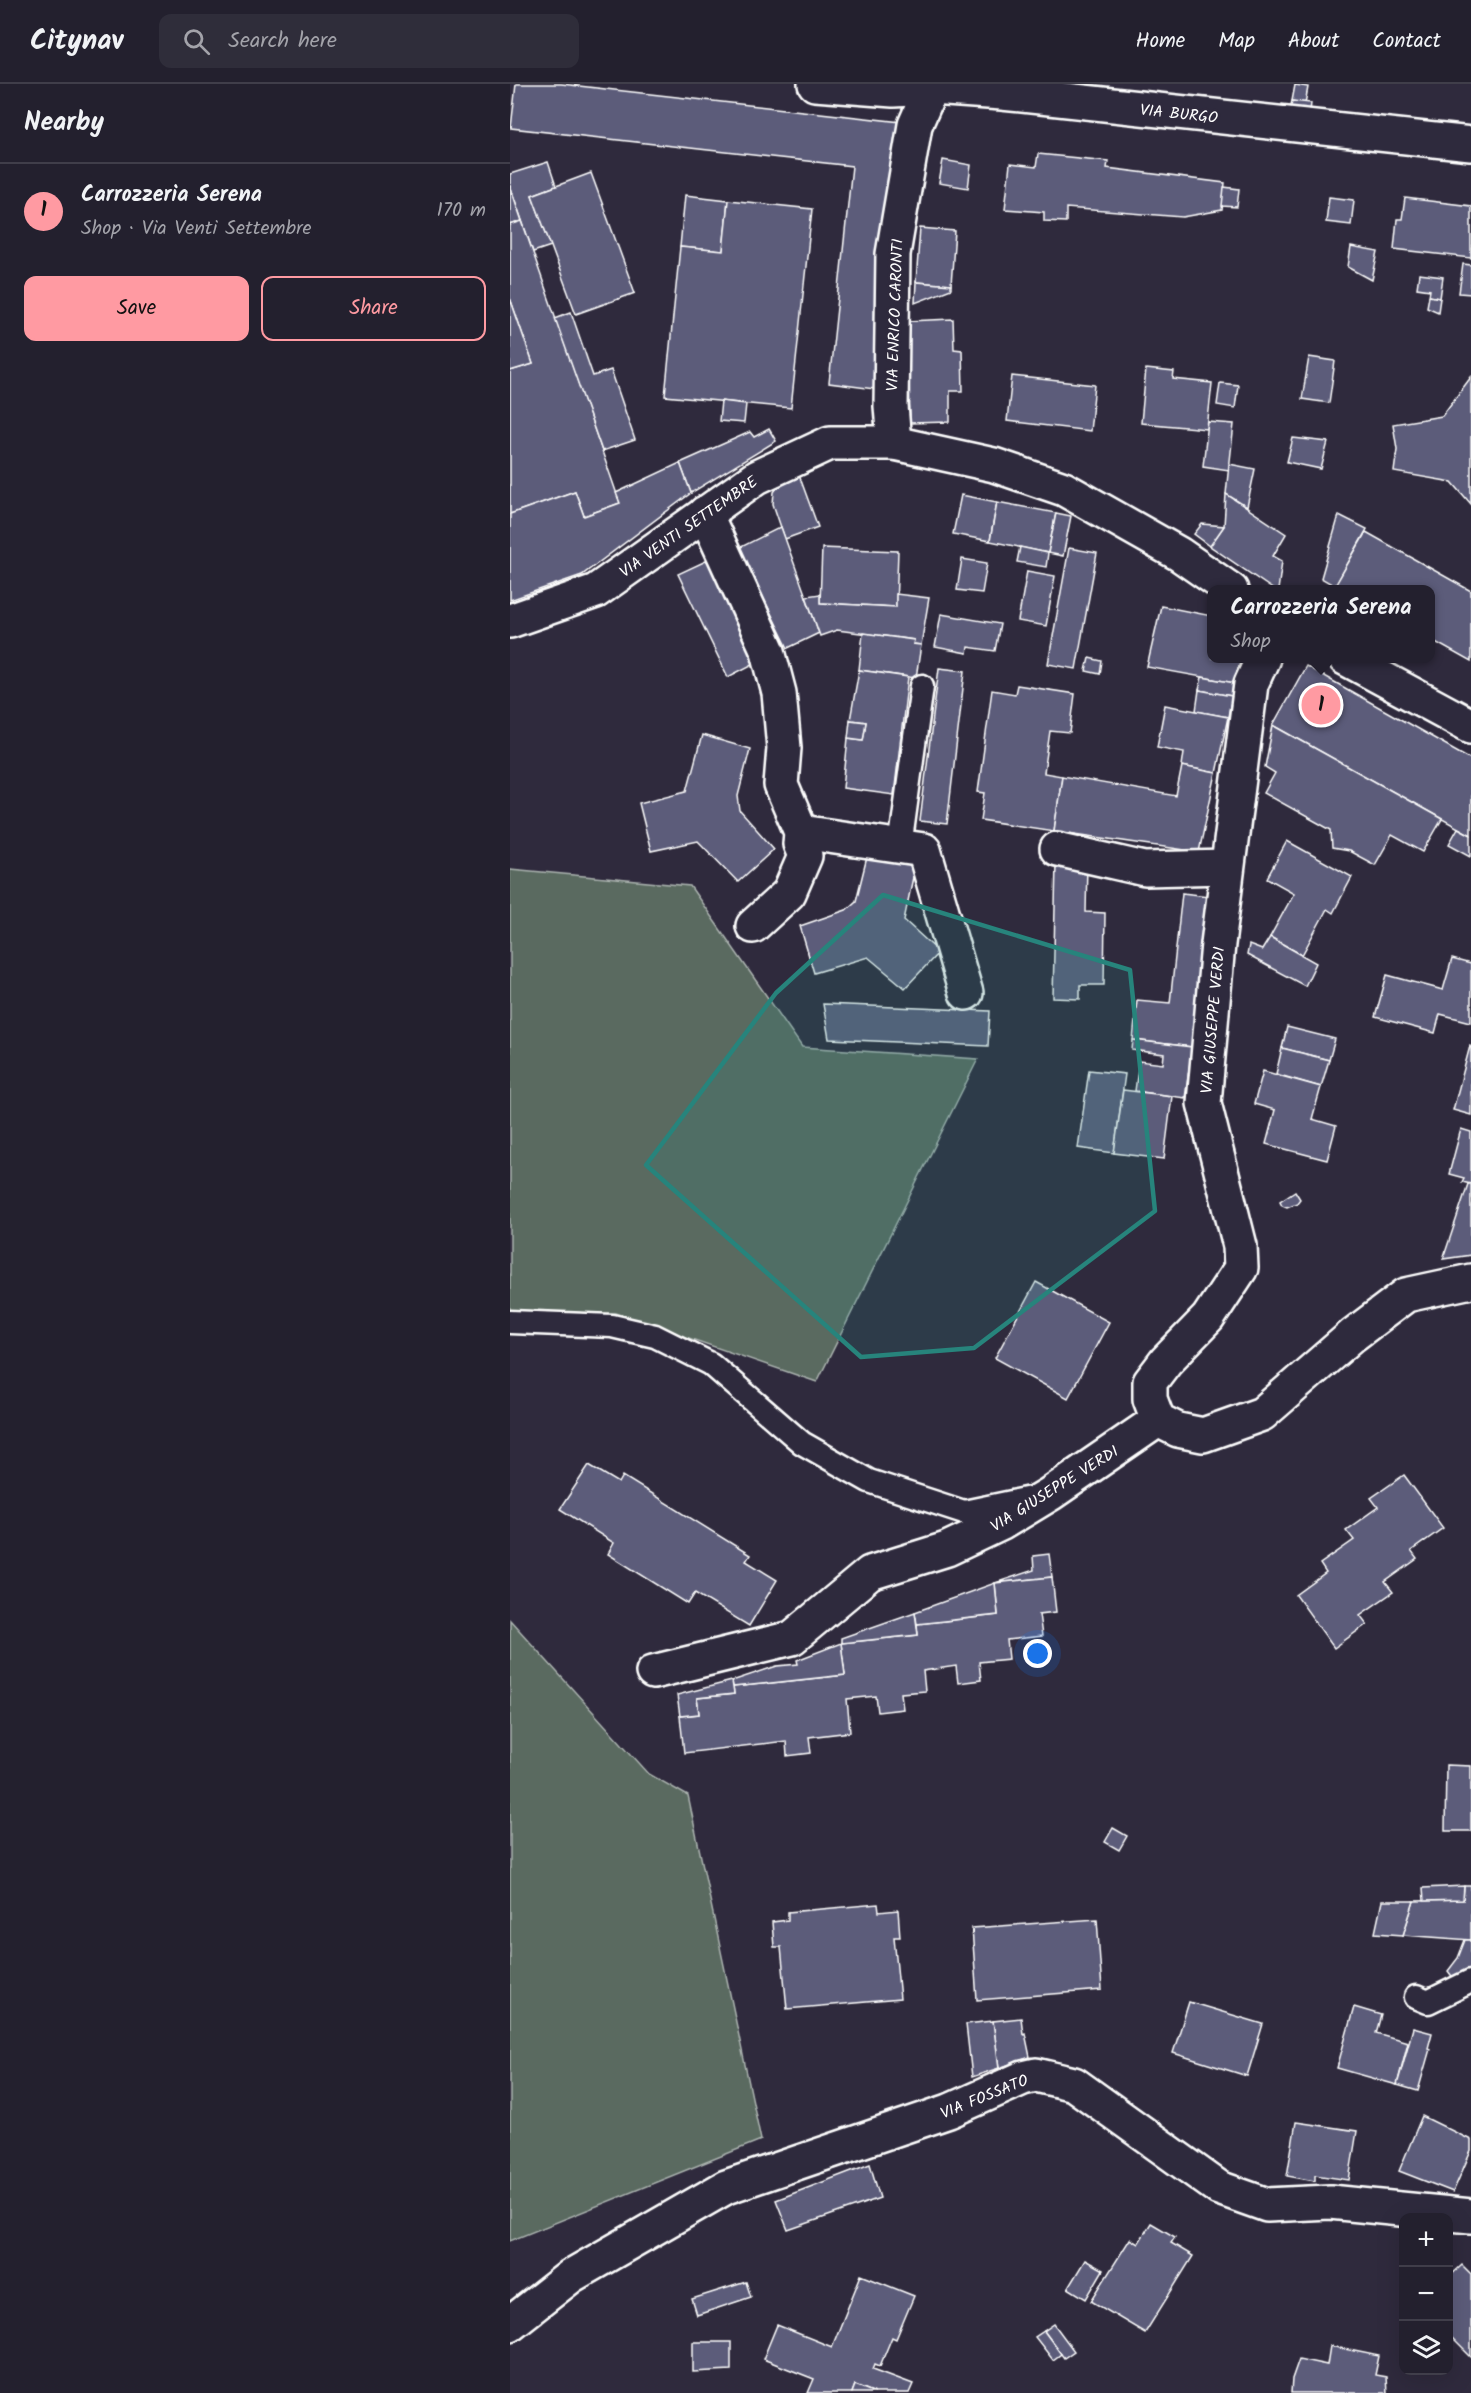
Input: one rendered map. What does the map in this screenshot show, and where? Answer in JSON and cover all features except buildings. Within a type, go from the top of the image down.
[{"type":"street","name":"VIA BURGO","points":[[815,84],[893,90],[933,86],[1471,144]]},
{"type":"street","name":"VIA ENRICO CARONTI","points":[[894,443],[891,406],[893,254],[915,125],[933,86]]},
{"type":"street","name":"VIA VENTI SETTEMBRE","points":[[510,621],[596,591],[756,477],[830,443],[894,443],[994,465],[1064,489],[1179,554],[1224,585]]},
{"type":"street","points":[[705,513],[768,651],[779,693],[784,748],[782,785],[801,832],[800,844],[805,856],[789,893],[753,926]]},
{"type":"street","name":"VIA GIUSEPPE VERDI","points":[[653,1672],[792,1638],[870,1574],[947,1550],[1002,1523],[1050,1494],[1158,1420],[1150,1399],[1150,1382],[1166,1361],[1208,1318],[1241,1268],[1240,1246],[1204,1103],[1227,867],[1251,684],[1261,663]]},
{"type":"street","points":[[1354,663],[1471,726]]},
{"type":"street","points":[[801,832],[924,850],[966,993]]},
{"type":"street","points":[[1057,849],[1145,868],[1227,867]]},
{"type":"street","points":[[1158,1420],[1178,1430],[1203,1435],[1263,1414],[1353,1335],[1406,1295],[1471,1281]]},
{"type":"street","name":"VIA FOSSATO","points":[[510,2324],[571,2276],[726,2187],[949,2111],[1023,2078],[1036,2075],[1074,2084],[1219,2188],[1245,2199],[1267,2205],[1330,2202],[1471,2216]]},
{"type":"lane","points":[[900,847],[922,686]]},
{"type":"lane","points":[[510,1322],[612,1326],[655,1336],[711,1364],[802,1443],[869,1481],[964,1512],[1050,1494]]},
{"type":"lane","points":[[1416,1997],[1428,2002],[1471,1982]]},
{"type":"highlighted area","points":[[883,895],[1130,970],[1155,1211],[974,1348],[861,1357],[646,1165],[776,993]]},
{"type":"green space","points":[[510,869],[690,886],[802,1047],[978,1059],[817,1382],[616,1313],[510,1320]]},
{"type":"green space","points":[[510,1620],[649,1774],[688,1796],[761,2140],[510,2241]]},
{"type":"place","name":"Carrozzeria Serena","points":[[1321,705]]}]
